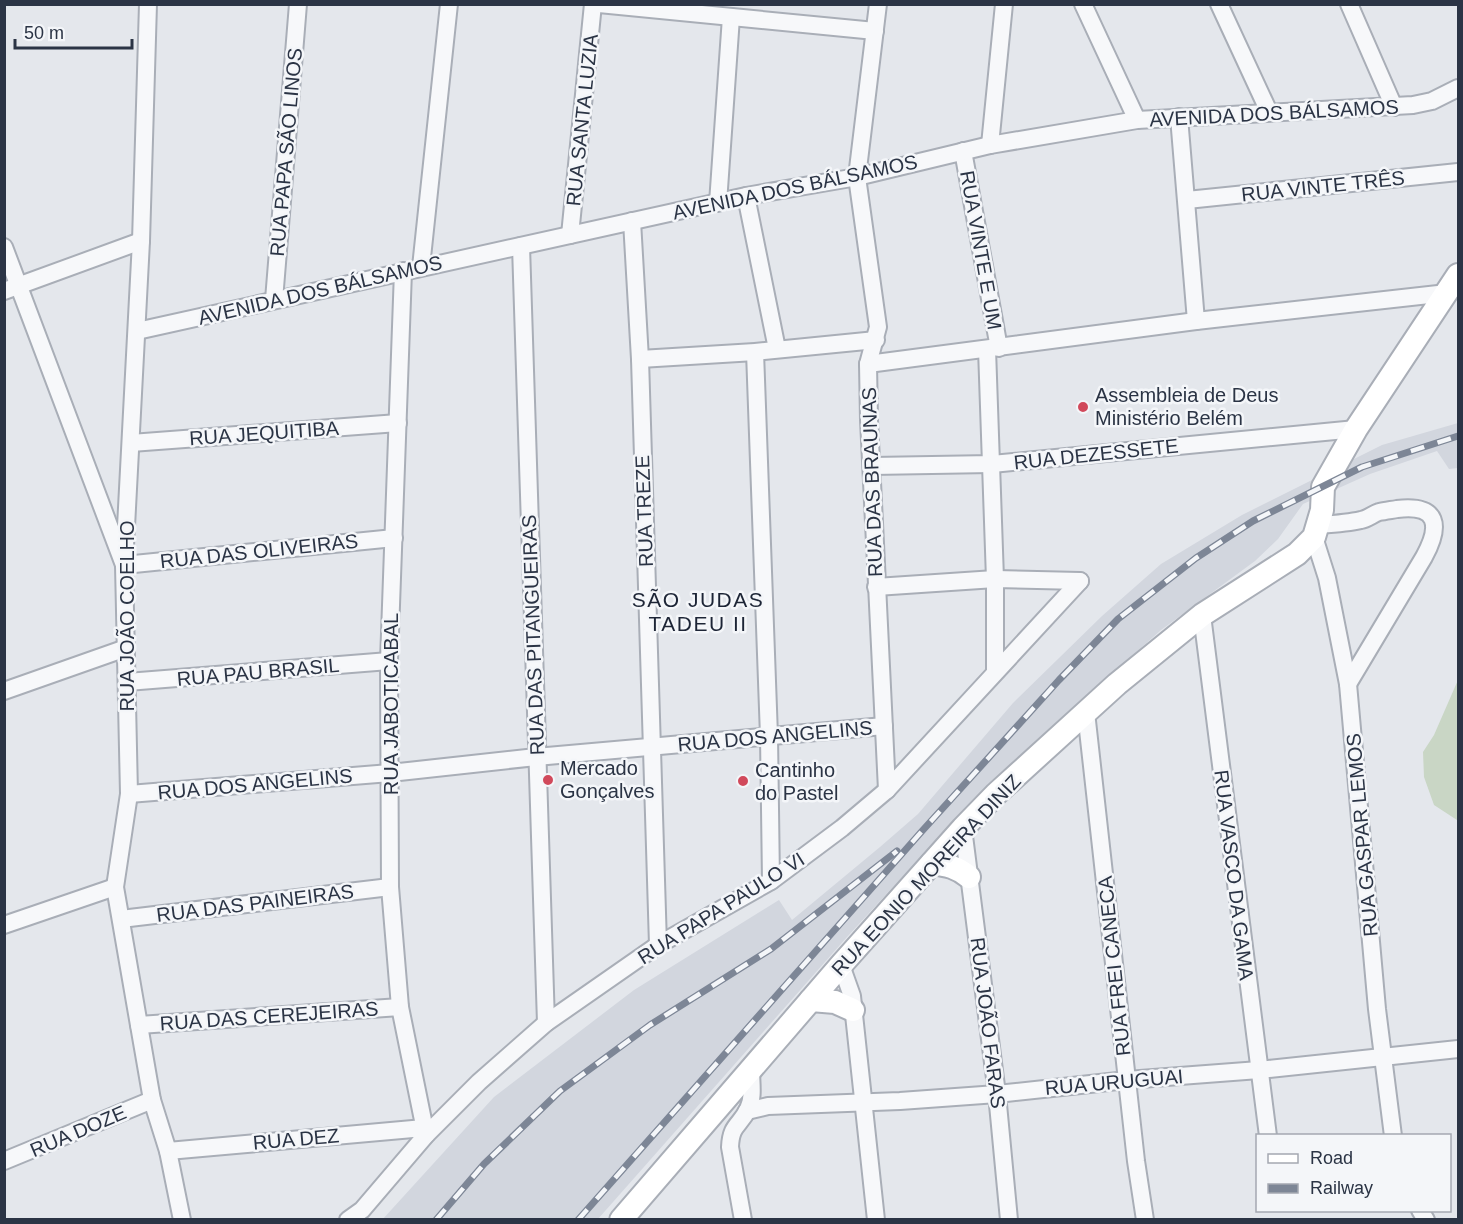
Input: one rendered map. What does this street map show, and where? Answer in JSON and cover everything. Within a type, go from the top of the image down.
[{"type":"main road","points":[[1316,531],[1322,510],[1323,487],[1356,429],[1453,284]]},
{"type":"main road","name":"RUA EONIO MOREIRA DINIZ","points":[[621,1220],[719,1136],[751,1070],[841,965],[996,794],[1086,712],[1202,615],[1297,554],[1316,531]]},
{"type":"main road","points":[[932,863],[960,869],[969,877]]},
{"type":"main road","points":[[811,1000],[835,1002],[853,1010]]},
{"type":"street","name":"RUA JOÃO COELHO","points":[[148,4],[141,241],[124,565],[129,794],[115,887],[152,1100],[168,1151],[182,1220]]},
{"type":"street","name":"RUA PAPA SÃO LINOS","points":[[274,300],[298,4]]},
{"type":"street","points":[[421,267],[449,4]]},
{"type":"street","name":"RUA SANTA LUZIA","points":[[570,235],[594,4]]},
{"type":"street","points":[[599,4],[875,31]]},
{"type":"street","name":"RUA DAS BRAUNAS","points":[[878,4],[857,177],[878,327],[868,364],[876,587],[887,790]]},
{"type":"street","points":[[990,145],[1004,4]]},
{"type":"street","points":[[1083,4],[1137,120]]},
{"type":"street","points":[[1218,4],[1269,112]]},
{"type":"street","points":[[1349,4],[1394,107]]},
{"type":"street","points":[[718,203],[731,17]]},
{"type":"street","name":"AVENIDA DOS BÁLSAMOS","points":[[137,331],[746,196],[857,177],[990,145],[1137,120],[1394,107],[1432,101],[1458,88]]},
{"type":"street","points":[[1179,117],[1196,321]]},
{"type":"street","name":"RUA VINTE E UM","points":[[963,152],[993,349],[995,672]]},
{"type":"street","name":"RUA VINTE TRÊS","points":[[1187,200],[1458,172]]},
{"type":"street","points":[[746,196],[777,349]]},
{"type":"street","name":"RUA TREZE","points":[[632,221],[640,359],[650,748],[658,945]]},
{"type":"street","points":[[11,288],[141,241]]},
{"type":"street","name":"RUA DAS PITANGUEIRAS","points":[[521,246],[546,1023]]},
{"type":"street","points":[[4,247],[11,288],[124,565]]},
{"type":"street","name":"RUA JABOTICABAL","points":[[403,271],[389,661],[390,887],[400,1007],[425,1131]]},
{"type":"street","points":[[868,364],[993,349],[1453,284]]},
{"type":"street","points":[[640,359],[755,352],[876,340]]},
{"type":"street","points":[[755,352],[769,736],[771,881]]},
{"type":"street","name":"RUA JEQUITIBA","points":[[131,443],[398,423]]},
{"type":"street","name":"RUA DEZESSETE","points":[[872,466],[992,464],[1356,429]]},
{"type":"street","points":[[1316,531],[1363,520],[1380,512],[1413,507],[1426,511],[1431,516],[1434,525],[1432,542],[1348,684]]},
{"type":"street","name":"RUA GASPAR LEMOS","points":[[1316,531],[1348,684],[1377,1009],[1393,1134]]},
{"type":"street","name":"RUA DAS OLIVEIRAS","points":[[124,565],[394,538]]},
{"type":"street","points":[[876,587],[995,579]]},
{"type":"street","name":"RUA PAPA PAULO VI","points":[[348,1220],[362,1210],[425,1131],[546,1023],[658,945],[771,881],[843,828],[887,790],[1080,581],[995,579]]},
{"type":"street","name":"RUA VASCO DA GAMA","points":[[1202,615],[1268,1134]]},
{"type":"street","points":[[4,691],[126,648]]},
{"type":"street","name":"RUA PAU BRASIL","points":[[127,682],[389,661]]},
{"type":"street","name":"RUA FREI CANECA","points":[[1086,712],[1145,1220]]},
{"type":"street","name":"RUA DOS ANGELINS","points":[[129,794],[390,773],[536,757],[884,726]]},
{"type":"street","name":"RUA JOÃO FARAS","points":[[963,828],[997,1094],[1009,1220]]},
{"type":"street","points":[[4,925],[115,887]]},
{"type":"street","name":"RUA DAS PAINEIRAS","points":[[121,919],[390,887]]},
{"type":"street","points":[[841,965],[852,996],[876,1220]]},
{"type":"street","name":"RUA DAS CEREJEIRAS","points":[[139,1025],[400,1007]]},
{"type":"street","name":"RUA URUGUAI","points":[[749,1105],[865,1102],[997,1094],[1458,1049]]},
{"type":"street","points":[[743,1220],[719,1136],[749,1105],[751,1070]]},
{"type":"street","name":"RUA DOZE","points":[[4,1161],[152,1100]]},
{"type":"street","name":"RUA DEZ","points":[[168,1151],[425,1131]]},
{"type":"shaded area","points":[[1458,423],[1458,468],[1449,469],[1437,451],[1370,474],[1303,504],[1278,539],[1255,561],[1161,630],[1009,766],[939,837],[847,937],[598,1219],[382,1220],[494,1097],[634,990],[779,900],[792,920],[880,847],[918,814],[1013,703],[1102,616],[1161,564],[1242,515],[1382,445]]},
{"type":"green space","points":[[1458,680],[1457,820],[1434,805],[1424,777],[1423,752],[1434,735]]},
{"type":"railway","points":[[578,1220],[923,830],[1059,680],[1118,619],[1196,558],[1253,521],[1362,467],[1458,436]]},
{"type":"railway","points":[[436,1220],[484,1164],[560,1091],[650,1025],[771,949],[897,851]]},
{"type":"place","name":"Assembleia de Deus Ministério Belém","points":[[1083,407]]},
{"type":"place","name":"Mercado Gonçalves","points":[[548,780]]},
{"type":"place","name":"Cantinho do Pastel","points":[[743,781]]},
{"type":"district","name":"SÃO JUDAS TADEU II","points":[[698,611]]}]
